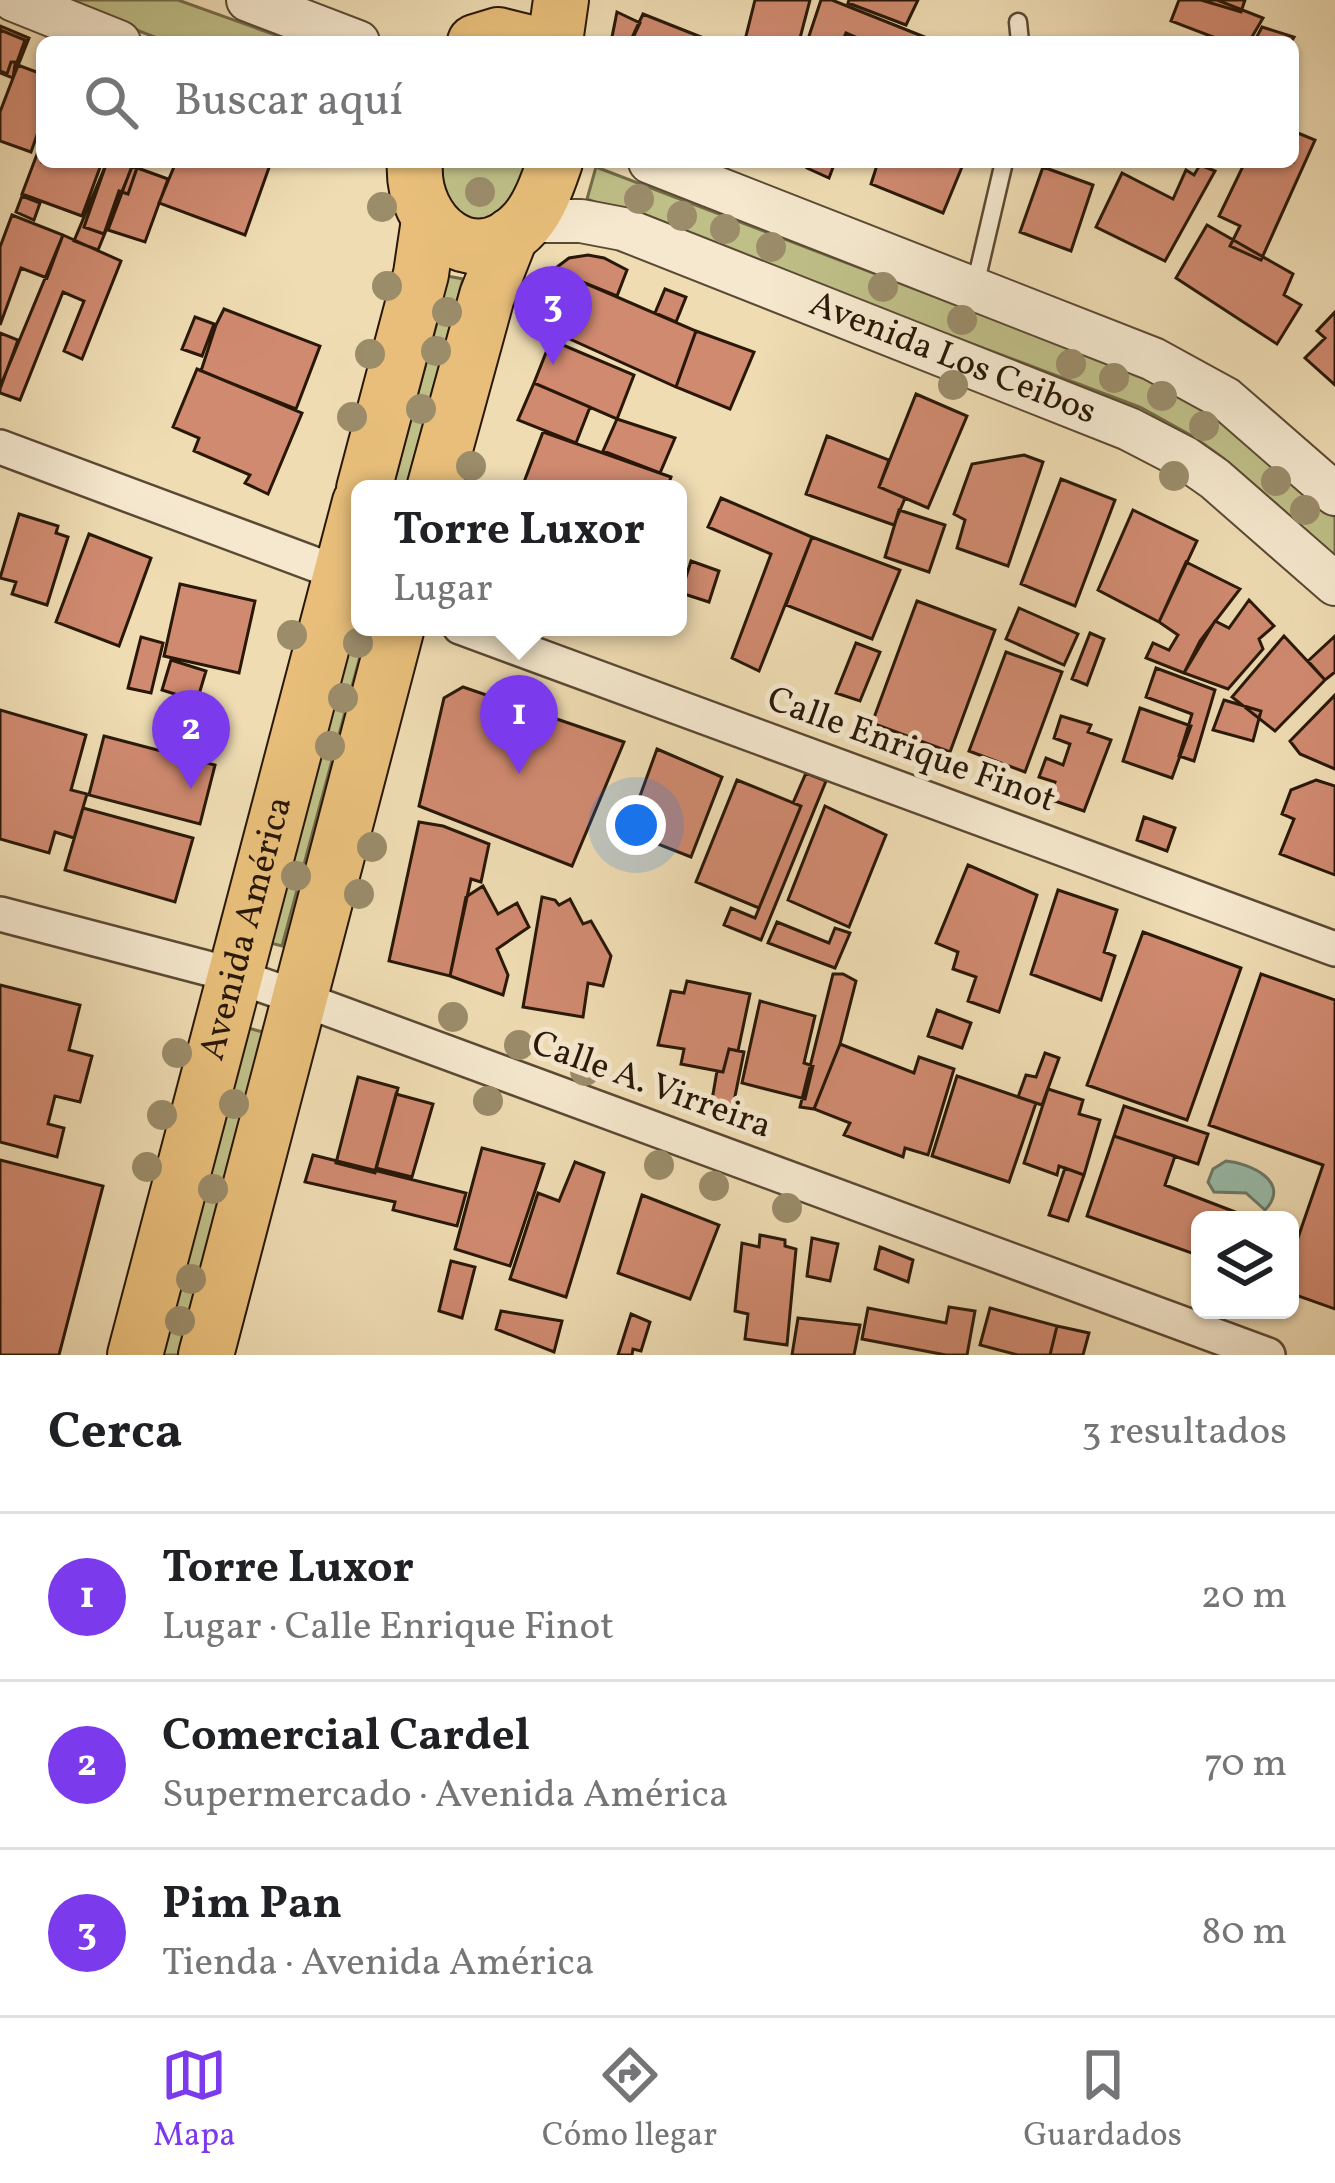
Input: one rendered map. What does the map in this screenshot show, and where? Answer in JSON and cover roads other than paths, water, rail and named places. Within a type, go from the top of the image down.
[{"type":"main road","points":[[478,36],[493,0]]},
{"type":"main road","points":[[556,36],[561,0]]},
{"type":"main road","points":[[436,480],[487,296],[553,168]]},
{"type":"main road","points":[[415,179],[446,238],[467,246],[490,246],[520,228]]},
{"type":"main road","points":[[366,480],[422,274],[415,179]]},
{"type":"main road","name":"Avenida América","points":[[135,1355],[351,534]]},
{"type":"main road","name":"Avenida América","points":[[206,1355],[395,636]]},
{"type":"street","points":[[14,0],[104,36]]},
{"type":"street","points":[[248,0],[342,36]]},
{"type":"street","name":"Avenida Los Ceibos","points":[[665,168],[1153,359],[1226,399],[1335,494]]},
{"type":"street","name":"Avenida Los Ceibos","points":[[520,228],[581,221],[623,229],[1129,429],[1215,478],[1335,584]]},
{"type":"street","points":[[0,447],[340,574]]},
{"type":"street","name":"Calle Enrique Finot","points":[[484,636],[1335,949]]},
{"type":"street","name":"Calle A. Virreira","points":[[0,914],[233,975],[1268,1355]]},
{"type":"lane","points":[[1018,22],[1019,36]]},
{"type":"lane","points":[[974,291],[1003,168]]},
{"type":"place","name":"Pim Pan","points":[[553,365]]},
{"type":"place","name":"Torre Luxor","points":[[519,774]]},
{"type":"place","name":"Comercial Cardel","points":[[191,789]]}]
